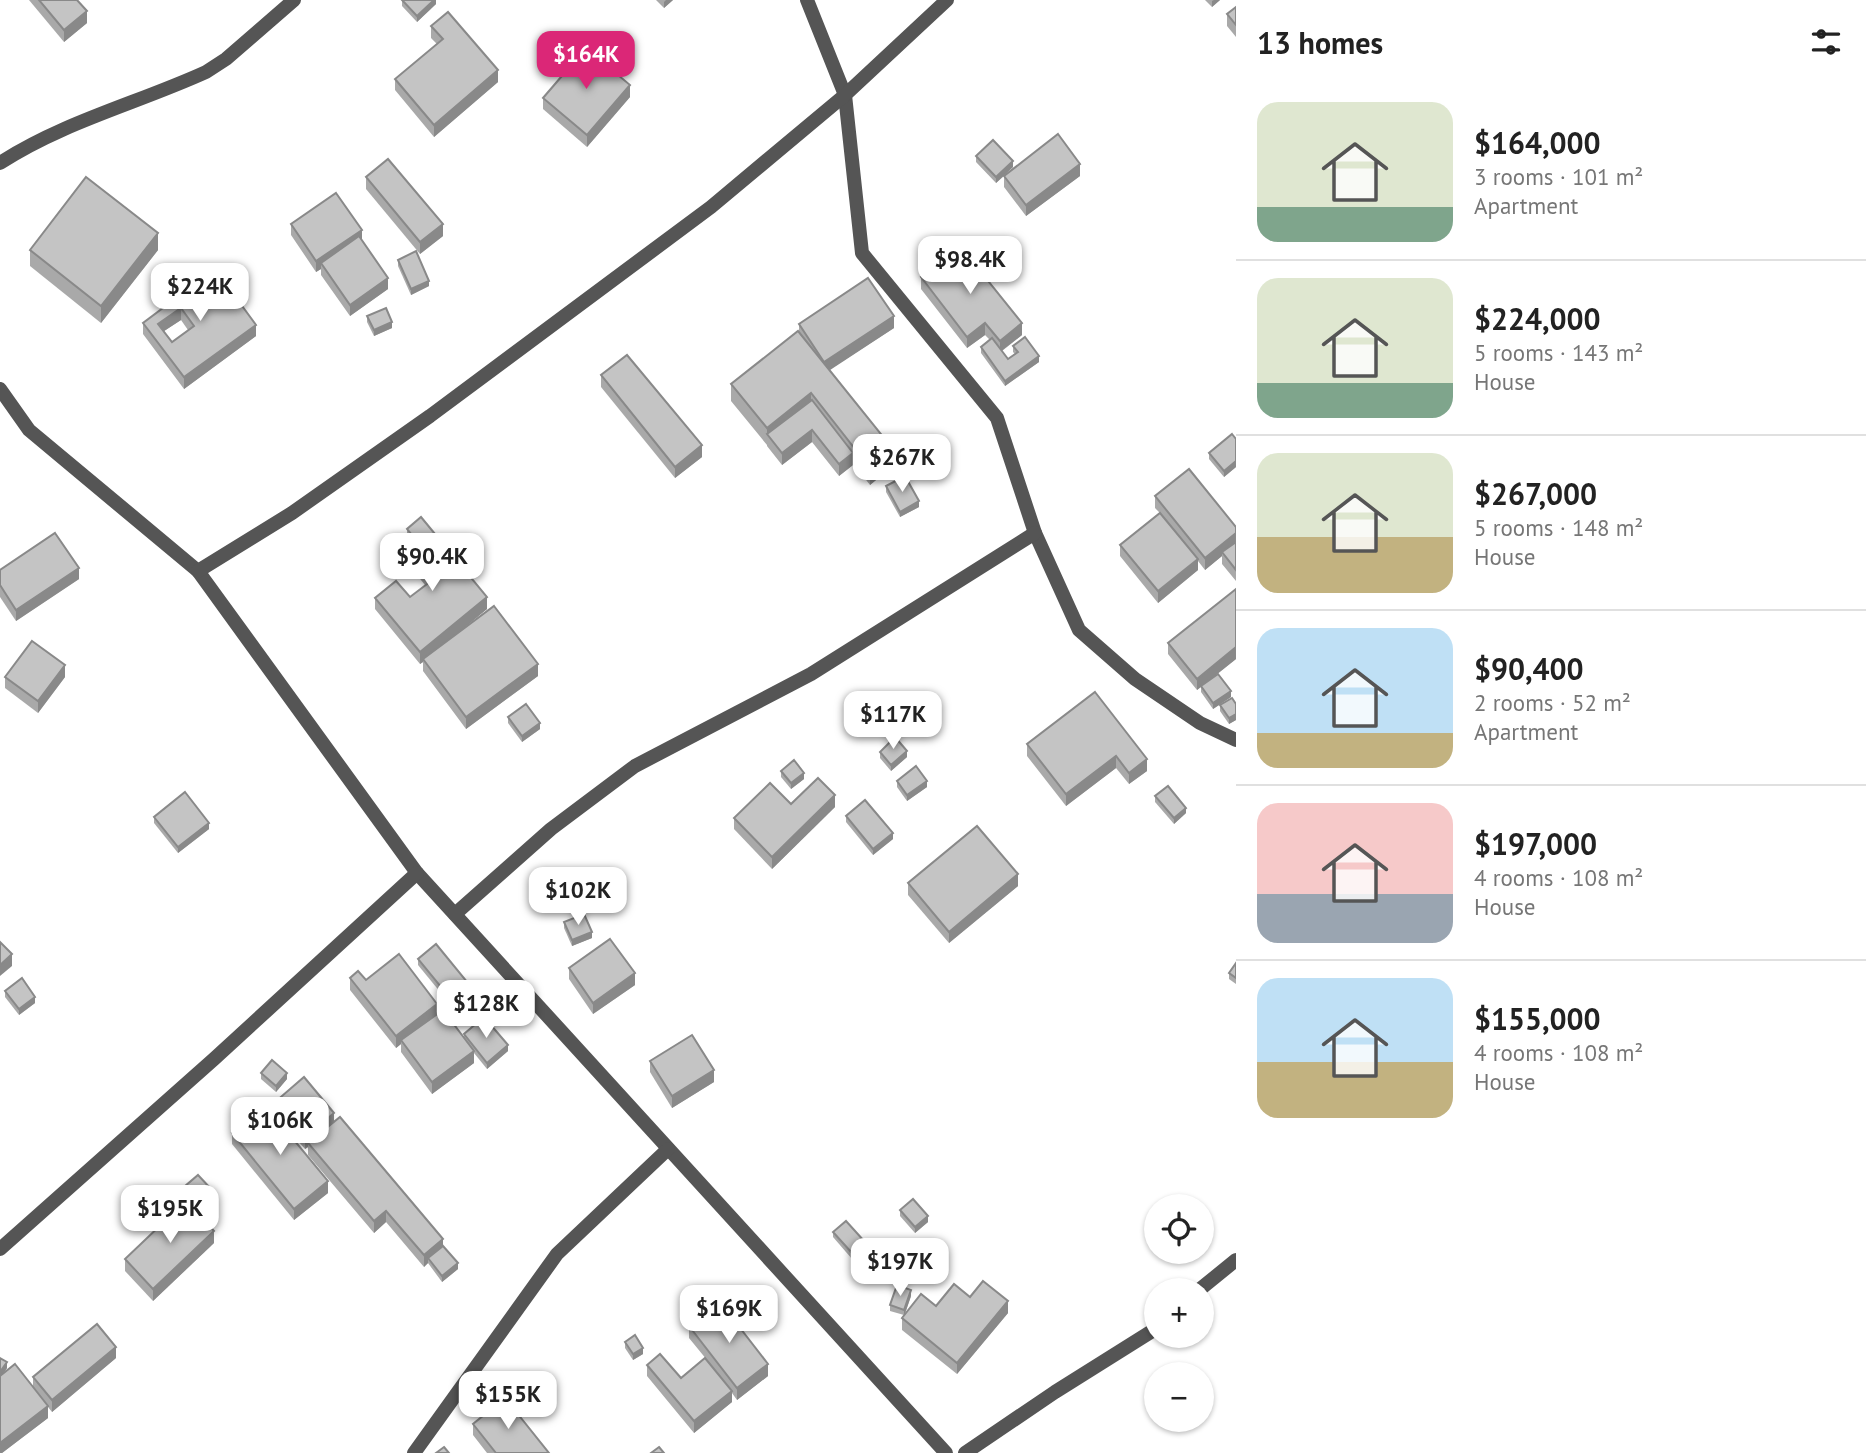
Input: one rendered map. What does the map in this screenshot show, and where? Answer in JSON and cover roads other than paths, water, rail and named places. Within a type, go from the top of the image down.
[{"type":"street","points":[[0,163],[21,149],[63,129],[206,72],[294,0]]},
{"type":"street","points":[[807,0],[845,95],[862,253],[997,418],[1035,533],[1079,630],[1135,680],[1200,723],[1236,740]]},
{"type":"street","points":[[198,571],[292,513],[430,416],[711,206],[845,95],[947,0]]},
{"type":"street","points":[[0,389],[29,430],[198,571],[416,873],[946,1453]]},
{"type":"street","points":[[455,914],[551,829],[635,766],[811,674],[1035,533]]},
{"type":"street","points":[[0,1249],[214,1059],[416,873]]},
{"type":"street","points":[[414,1453],[557,1254],[667,1149]]},
{"type":"street","points":[[1214,1278],[1236,1260]]},
{"type":"street","points":[[965,1453],[1144,1336]]}]
